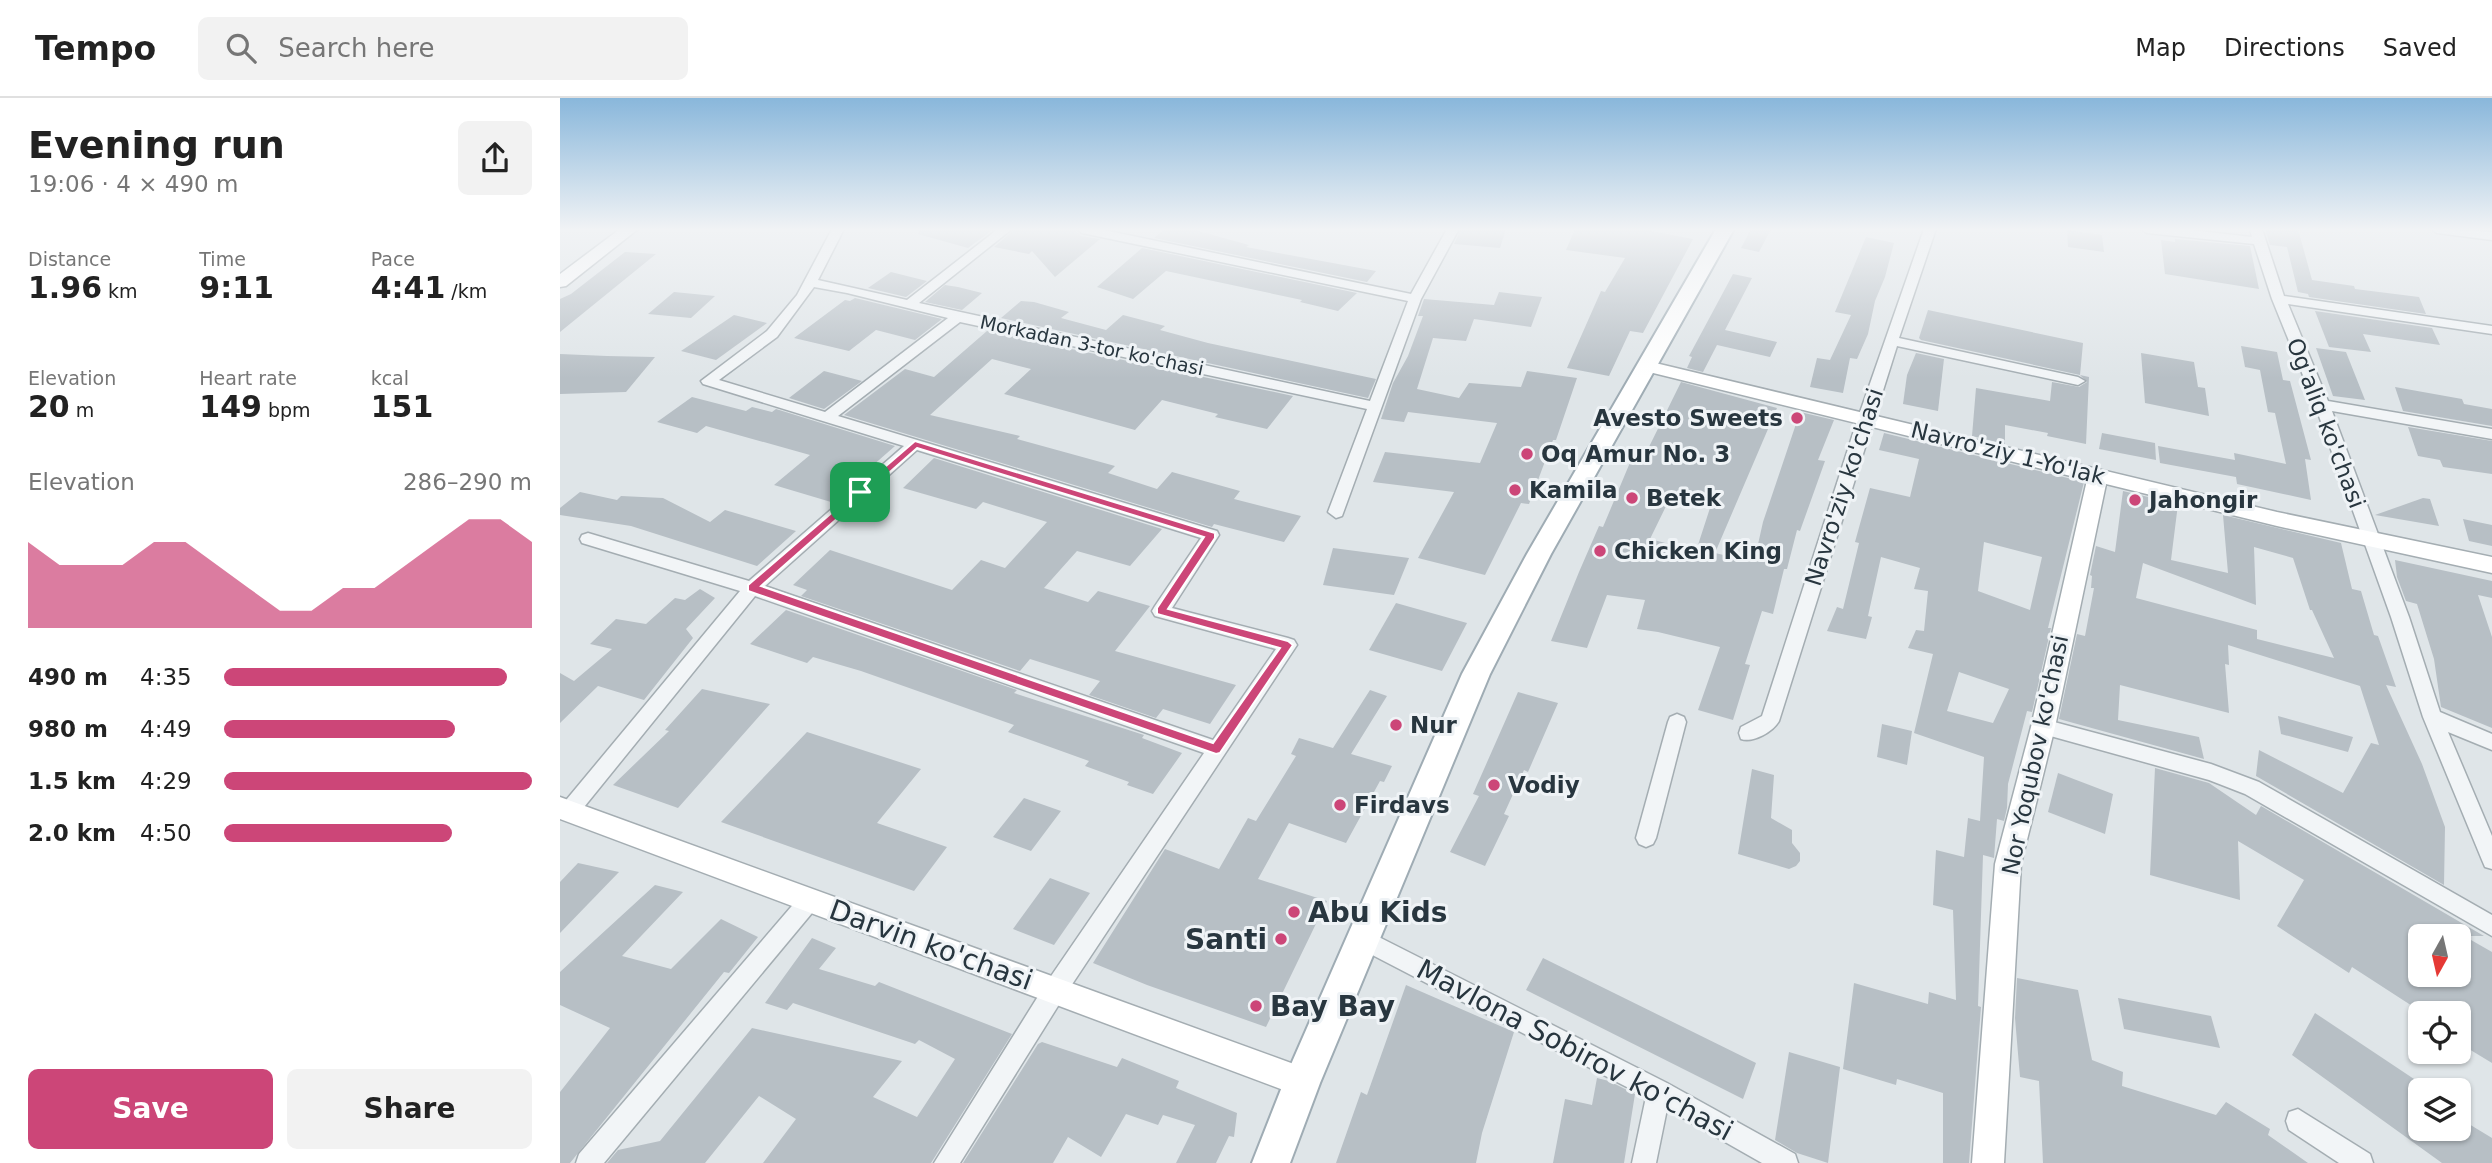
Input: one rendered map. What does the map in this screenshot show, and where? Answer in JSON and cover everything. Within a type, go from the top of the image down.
[{"type":"main road","points":[[1271,1163],[1301,1082],[1476,674],[1539,554],[1697,279]]},
{"type":"street","points":[[812,279],[803,296],[772,334],[708,381],[1211,535],[1161,611],[1288,645],[1055,990],[946,1163]]},
{"type":"street","points":[[909,304],[942,279]]},
{"type":"street","points":[[1318,279],[1415,299]]},
{"type":"street","points":[[1336,512],[1374,405],[1415,299],[1426,279]]},
{"type":"street","name":"Navro'ziy ko'chasi","points":[[1748,733],[1770,721],[1865,418],[1914,279]]},
{"type":"street","name":"Og'aliq ko'chasi","points":[[2272,279],[2322,405],[2400,617],[2432,717],[2492,860]]},
{"type":"street","name":"Morkadan 3-tor ko'chasi","points":[[810,283],[1374,405]]},
{"type":"street","points":[[2278,299],[2492,330]]},
{"type":"street","points":[[829,416],[958,317]]},
{"type":"street","points":[[1893,341],[2078,381]]},
{"type":"street","name":"Navro'ziy 1-Yo'lak","points":[[1647,366],[2277,519],[2492,565]]},
{"type":"street","points":[[2322,405],[2492,434]]},
{"type":"street","points":[[565,810],[752,588],[915,444]]},
{"type":"street","name":"Nor Yoqubov ko'chasi","points":[[1988,1163],[2008,863],[2043,727],[2098,476]]},
{"type":"street","points":[[588,539],[752,588],[1216,749]]},
{"type":"street","points":[[2432,717],[2492,742]]},
{"type":"street","points":[[1646,838],[1677,722]]},
{"type":"street","points":[[2043,727],[2211,772],[2252,788],[2492,926]]},
{"type":"street","name":"Darvin ko'chasi","points":[[565,810],[1301,1082]]},
{"type":"street","points":[[588,1163],[810,900]]},
{"type":"street","name":"Mavlona Sobirov ko'chasi","points":[[1363,939],[1660,1091],[1786,1163]]},
{"type":"street","points":[[1644,1163],[1660,1091]]},
{"type":"street","points":[[2298,1121],[2361,1163]]},
{"type":"building","points":[[591,279],[626,279],[560,332],[560,299]]},
{"type":"building","points":[[881,279],[927,281],[906,297],[868,288]]},
{"type":"building","points":[[1107,279],[1157,279],[1133,299],[1097,287]]},
{"type":"building","points":[[1202,279],[1289,279],[1357,293],[1338,311],[1300,302],[1302,300]]},
{"type":"building","points":[[1351,279],[1370,279],[1367,282]]},
{"type":"building","points":[[1613,279],[1672,279],[1643,333],[1630,331],[1609,376],[1567,368],[1601,291],[1605,292]]},
{"type":"building","points":[[1730,279],[1752,279],[1725,330],[1777,342],[1770,357],[1717,345],[1703,372],[1687,368],[1692,357],[1689,356]]},
{"type":"building","points":[[1849,279],[1884,279],[1875,301],[1868,334],[1857,359],[1850,358],[1843,393],[1810,387],[1817,358],[1830,360],[1851,315],[1835,312]]},
{"type":"building","points":[[2194,279],[2257,279],[2259,289]]},
{"type":"building","points":[[2295,279],[2312,279],[2354,286],[2355,289],[2419,297],[2426,314],[2309,297],[2308,294],[2298,292]]},
{"type":"building","points":[[945,285],[982,293],[962,310],[925,302]]},
{"type":"building","points":[[674,292],[715,296],[691,318],[648,314]]},
{"type":"building","points":[[1499,292],[1542,297],[1531,327],[1474,319],[1466,341],[1433,338],[1417,389],[1459,398],[1469,383],[1521,387],[1527,371],[1577,378],[1556,440],[1553,440],[1529,504],[1521,503],[1485,575],[1418,558],[1454,492],[1373,482],[1385,452],[1480,463],[1497,423],[1408,412],[1404,422],[1381,419],[1393,383],[1408,356],[1423,316],[1418,316],[1424,299],[1494,305]]},
{"type":"building","points":[[855,298],[942,319],[915,340],[876,330],[849,351],[794,338],[845,300]]},
{"type":"building","points":[[1021,301],[1069,312],[1061,318],[1106,330],[1123,315],[1165,326],[1160,330],[1208,343],[1376,379],[1368,398],[1001,318]]},
{"type":"building","points":[[1928,310],[2083,343],[2080,375],[1921,340],[1919,338]]},
{"type":"building","points":[[2315,311],[2432,328],[2440,345],[2363,334],[2371,352],[2329,347]]},
{"type":"building","points":[[734,315],[767,323],[716,360],[681,351]]},
{"type":"building","points":[[987,331],[1293,396],[1267,429],[1215,417],[1218,414],[1162,400],[1135,430],[1004,394],[1031,369],[992,359],[930,415],[1020,436],[1017,439],[1115,466],[1108,473],[1157,489],[1172,472],[1240,491],[1234,499],[1301,516],[1284,542],[1214,524],[1212,527],[844,415],[905,369],[934,377]]},
{"type":"building","points":[[2241,346],[2277,352],[2283,380],[2290,381],[2311,460],[2305,459],[2311,500],[2237,484],[2236,477],[2160,463],[2158,446],[2235,460],[2234,453],[2286,464],[2275,413],[2268,412],[2260,370],[2245,367]]},
{"type":"building","points":[[2316,348],[2346,352],[2365,400],[2333,396]]},
{"type":"building","points":[[1916,353],[1944,359],[1938,411],[1903,404],[1907,375]]},
{"type":"building","points":[[2141,353],[2194,362],[2198,387],[2205,388],[2209,416],[2145,403]]},
{"type":"building","points":[[560,354],[655,357],[626,392],[560,394]]},
{"type":"building","points":[[824,371],[862,381],[824,409],[789,398]]},
{"type":"building","points":[[2080,375],[2089,377],[2086,444],[2005,425],[2005,444],[1972,436],[1976,388],[2050,401],[2052,382],[2079,387],[2087,382]]},
{"type":"building","points":[[1681,382],[1777,408],[1715,553],[1754,562],[1763,522],[1800,412],[1834,420],[1818,460],[1825,461],[1800,531],[1797,530],[1773,614],[1762,611],[1745,664],[1750,665],[1733,720],[1698,710],[1720,647],[1637,629],[1645,600],[1607,595],[1587,648],[1551,641],[1599,526],[1603,527],[1634,453],[1645,455]],"holes":[[[1670,498],[1710,508],[1696,551],[1650,539]]]},
{"type":"building","points":[[2395,387],[2462,399],[2464,404],[2492,409],[2492,426],[2403,411]]},
{"type":"building","points":[[692,397],[746,411],[752,407],[772,412],[776,409],[895,446],[831,502],[774,485],[810,455],[706,426],[697,433],[657,422]]},
{"type":"building","points":[[2408,427],[2492,441],[2492,474],[2443,467],[2440,460],[2418,456]]},
{"type":"building","points":[[1884,433],[2084,482],[2048,628],[2051,628],[2032,712],[2027,711],[2008,784],[2004,821],[1997,819],[1994,858],[1983,855],[1978,1006],[1981,1007],[1969,1163],[1943,1163],[1943,1093],[1897,1079],[1896,1085],[1843,1069],[1854,983],[1928,1004],[1929,992],[1956,1000],[1953,910],[1933,905],[1936,850],[1964,857],[1968,818],[1980,821],[1984,757],[1914,733],[1933,654],[1908,648],[1916,630],[1924,631],[1928,591],[1914,589],[1920,568],[1881,557],[1868,616],[1872,617],[1866,639],[1827,631],[1837,607],[1843,609],[1859,543],[1855,542],[1870,488],[1910,497],[1919,459],[1879,450]],"holes":[[[1984,542],[2042,557],[2030,610],[1978,591]],[[1959,672],[2009,689],[1993,723],[1947,711]]]},
{"type":"building","points":[[2102,433],[2155,443],[2156,460],[2099,449]]},
{"type":"building","points":[[934,458],[1162,529],[1130,566],[1077,551],[1044,588],[1088,602],[1098,591],[1150,606],[1115,651],[1236,685],[1210,724],[1163,709],[1156,718],[1089,695],[1100,681],[1030,659],[1020,671],[801,596],[807,590],[793,585],[830,550],[952,590],[981,560],[1005,568],[1047,522],[983,502],[976,509],[903,488]]},
{"type":"building","points":[[2123,491],[2178,504],[2171,560],[2228,573],[2223,515],[2341,543],[2352,589],[2361,591],[2374,635],[2378,636],[2396,687],[2386,685],[2422,764],[2445,827],[2444,885],[2256,776],[2259,750],[2343,793],[2371,743],[2379,745],[2360,686],[2228,645],[2229,665],[2225,664],[2229,713],[2120,685],[2118,720],[2199,737],[2204,759],[2059,719],[2077,634],[2085,636],[2094,588],[2091,588],[2090,575],[2096,546],[2115,552]],"holes":[[[2254,547],[2293,558],[2310,610],[2334,658],[2257,639],[2257,630],[2136,598],[2143,563],[2256,605]]]},
{"type":"building","points":[[580,492],[617,500],[621,496],[663,498],[710,522],[725,510],[796,531],[757,566],[631,526],[560,515],[560,508]]},
{"type":"building","points":[[2423,498],[2430,499],[2439,526],[2375,515]]},
{"type":"building","points":[[2463,519],[2492,525],[2492,546],[2469,541]]},
{"type":"building","points":[[1333,548],[1409,558],[1394,595],[1323,585]]},
{"type":"building","points":[[2395,560],[2492,581],[2492,598],[2478,595],[2492,637],[2492,728],[2441,707],[2434,659],[2417,604],[2406,601],[2397,577]]},
{"type":"building","points":[[700,589],[715,598],[686,629],[693,638],[644,700],[598,686],[560,723],[560,673],[574,681],[612,649],[590,644],[616,619],[646,624],[675,598],[685,600]]},
{"type":"building","points":[[1396,603],[1467,623],[1442,671],[1369,650]]},
{"type":"building","points":[[786,610],[1017,690],[1014,693],[1144,735],[1142,738],[1182,753],[1153,794],[1085,766],[1089,761],[1008,732],[1014,725],[861,671],[813,657],[807,663],[750,644]]},
{"type":"building","points":[[702,689],[770,704],[678,808],[613,785],[669,731],[665,730]]},
{"type":"building","points":[[1370,690],[1387,696],[1351,754],[1392,766],[1384,782],[1380,781],[1346,843],[1289,823],[1258,879],[1327,901],[1266,1027],[1093,963],[1165,849],[1219,869],[1248,818],[1256,821],[1296,756],[1291,754],[1299,738],[1333,748]]},
{"type":"building","points":[[1518,692],[1558,703],[1528,772],[1524,770],[1504,814],[1509,816],[1485,866],[1450,852],[1479,796],[1473,794]]},
{"type":"building","points":[[2278,716],[2353,737],[2348,752],[2281,734]]},
{"type":"building","points":[[1882,724],[1912,731],[1907,765],[1877,757]]},
{"type":"building","points":[[807,732],[921,769],[877,823],[947,847],[914,891],[721,822]]},
{"type":"building","points":[[2155,768],[2209,783],[2256,815],[2261,806],[2463,924],[2408,924],[2408,987],[2471,987],[2471,940],[2492,952],[2492,1063],[2471,1050],[2471,1001],[2408,1001],[2408,1003],[2352,967],[2349,973],[2277,926],[2304,880],[2238,841],[2240,900],[2150,875]]},
{"type":"building","points":[[1752,769],[1774,775],[1771,818],[1792,830],[1792,843],[1800,853],[1800,861],[1789,869],[1738,854]]},
{"type":"building","points":[[2058,773],[2113,794],[2105,834],[2048,812]]},
{"type":"building","points":[[1024,798],[1061,811],[1031,851],[993,837]]},
{"type":"building","points":[[578,863],[619,872],[560,933],[560,882]]},
{"type":"building","points":[[1050,878],[1090,893],[1054,945],[1013,929]]},
{"type":"building","points":[[655,885],[683,892],[622,956],[671,969],[721,919],[758,937],[729,973],[724,972],[570,1163],[560,1163],[560,1092],[610,1028],[560,1005],[560,972]]},
{"type":"building","points":[[2471,928],[2484,936],[2471,936]]},
{"type":"building","points":[[812,938],[836,948],[819,969],[875,986],[879,982],[1012,1034],[931,1163],[763,1163],[796,1119],[759,1096],[705,1163],[607,1163],[618,1150],[660,1141],[752,1028],[902,1061],[873,1097],[917,1117],[955,1059],[919,1040],[915,1044],[793,1003],[787,1010],[765,1003]]},
{"type":"building","points":[[1543,958],[1756,1063],[1743,1099],[1526,990]]},
{"type":"building","points":[[2017,978],[2078,990],[2092,1060],[2123,1072],[2122,1086],[2216,1115],[2226,1102],[2270,1129],[2268,1135],[2308,1163],[2043,1163],[2039,1081],[2020,1077],[2015,1018]]},
{"type":"building","points":[[1406,985],[1514,1032],[1482,1133],[1476,1163],[1336,1163],[1361,1092],[1367,1095]]},
{"type":"building","points":[[2118,998],[2211,1016],[2220,1048],[2124,1029]]},
{"type":"building","points":[[2315,1013],[2412,1078],[2408,1078],[2408,1139],[2292,1055]]},
{"type":"building","points":[[1042,1042],[1117,1067],[1122,1058],[1179,1081],[1176,1088],[1237,1113],[1234,1137],[1229,1136],[1216,1163],[1176,1163],[1195,1125],[1163,1115],[1158,1125],[1126,1114],[1101,1157],[1068,1137],[1053,1163],[963,1163],[1038,1044]]},
{"type":"building","points":[[1789,1052],[1840,1067],[1828,1163],[1797,1153],[1775,1140]]},
{"type":"building","points":[[1597,1078],[1635,1094],[1624,1163],[1553,1163],[1565,1099],[1592,1105]]},
{"type":"building","points":[[2471,1125],[2492,1138],[2492,1163],[2442,1163],[2411,1141],[2471,1141]]},
{"type":"place","name":"Avesto Sweets","points":[[1797,418]]},
{"type":"place","name":"Oq Amur No. 3","points":[[1527,454]]},
{"type":"place","name":"Kamila","points":[[1515,490]]},
{"type":"place","name":"Betek","points":[[1632,498]]},
{"type":"place","name":"Jahongir","points":[[2135,500]]},
{"type":"place","name":"Chicken King","points":[[1600,551]]},
{"type":"place","name":"Nur","points":[[1396,725]]},
{"type":"place","name":"Vodiy","points":[[1494,785]]},
{"type":"place","name":"Firdavs","points":[[1340,805]]},
{"type":"place","name":"Abu Kids","points":[[1294,912]]},
{"type":"place","name":"Santi","points":[[1281,939]]},
{"type":"place","name":"Bay Bay","points":[[1256,1006]]},
{"type":"route","points":[[915,444],[1211,535],[1161,611],[1288,645],[1216,749],[752,588],[860,492],[915,444]]}]
